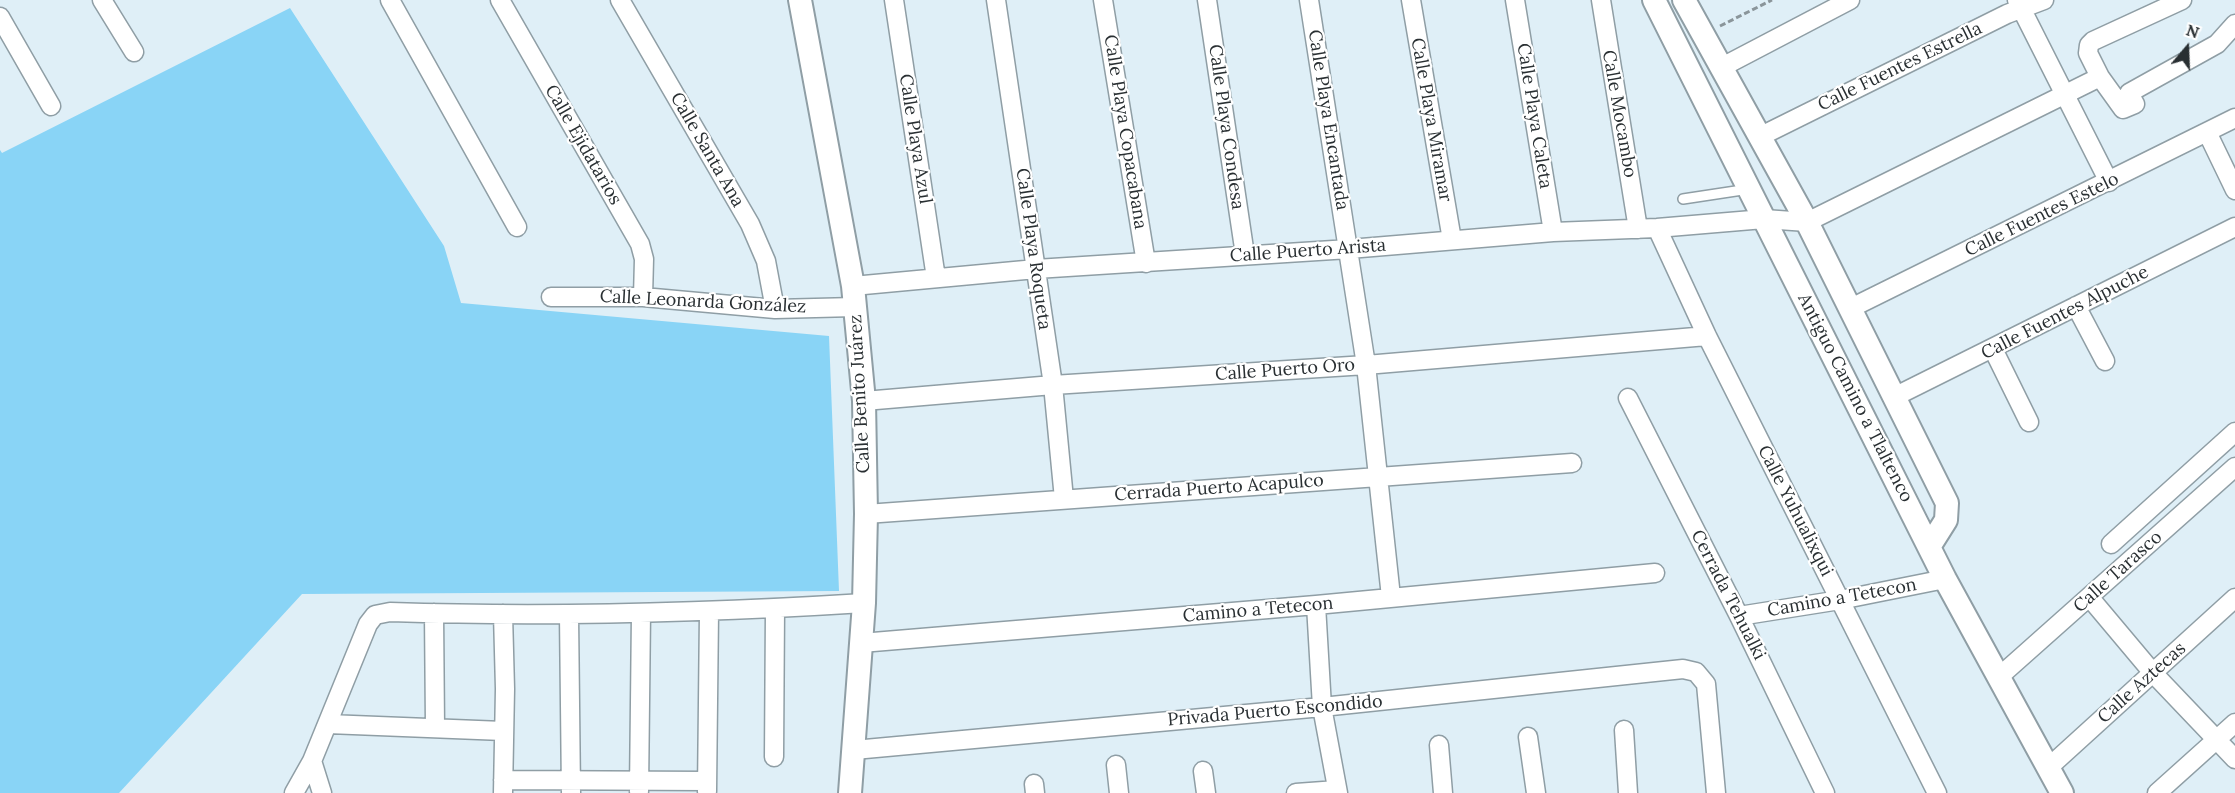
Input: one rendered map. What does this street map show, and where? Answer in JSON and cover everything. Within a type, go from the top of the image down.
[{"type":"street","points":[[102,0],[134,52]]},
{"type":"street","points":[[390,0],[517,227]]},
{"type":"street","name":"Calle Ejidatarios","points":[[500,0],[640,244],[644,259],[643,297]]},
{"type":"street","name":"Calle Santa Ana","points":[[620,0],[750,224],[766,261],[776,309]]},
{"type":"street","name":"Calle Benito Juárez","points":[[800,0],[854,296],[864,401],[866,514],[864,603],[850,793]]},
{"type":"street","name":"Calle Playa Azul","points":[[894,0],[936,278]]},
{"type":"street","name":"Calle Playa Roqueta","points":[[996,0],[1053,385],[1064,498]]},
{"type":"street","name":"Calle Playa Copacabana","points":[[1103,0],[1146,263]]},
{"type":"street","name":"Calle Playa Condesa","points":[[1208,0],[1245,255]]},
{"type":"street","name":"Calle Playa Encantada","points":[[1309,0],[1366,365],[1391,597]]},
{"type":"street","name":"Calle Playa Miramar","points":[[1411,0],[1452,240]]},
{"type":"street","name":"Calle Playa Caleta","points":[[1515,0],[1553,232]]},
{"type":"street","name":"Calle Mocambo","points":[[1601,0],[1638,229]]},
{"type":"street","name":"Antiguo Camino a Tlaltenco","points":[[1654,0],[1945,579],[2062,793]]},
{"type":"street","points":[[1722,67],[1850,0]]},
{"type":"street","name":"Calle Fuentes Estrella","points":[[1759,137],[2019,4],[2044,0]]},
{"type":"street","points":[[2182,0],[2088,45],[2088,52],[2100,77],[2123,109],[2134,104],[2129,93],[2217,44],[2235,24]]},
{"type":"street","points":[[1688,2],[1702,35],[1807,222],[1947,503],[1946,520],[1929,547]]},
{"type":"street","points":[[2019,4],[2109,182]]},
{"type":"street","points":[[0,17],[51,106]]},
{"type":"street","points":[[1764,219],[1807,222],[2100,77]]},
{"type":"street","name":"Calle Fuentes Estelo","points":[[1849,309],[2235,118]]},
{"type":"street","points":[[2207,132],[2235,190]]},
{"type":"street","name":"Calle Puerto Arista","points":[[854,296],[936,278],[1035,269],[1764,219]]},
{"type":"street","name":"Calle Fuentes Alpuche","points":[[1894,398],[2235,227]]},
{"type":"street","name":"Calle Yuhualixqui","points":[[1657,228],[1707,336],[1937,793]]},
{"type":"street","name":"Calle Leonarda González","points":[[551,297],[643,297],[776,309],[854,296]]},
{"type":"street","points":[[2076,306],[2105,361]]},
{"type":"street","name":"Calle Puerto Oro","points":[[864,401],[1053,385],[1366,365],[1707,336]]},
{"type":"street","points":[[1993,350],[2029,422]]},
{"type":"street","name":"Cerrada Tehualki","points":[[1628,398],[1739,616],[1825,793]]},
{"type":"street","points":[[2111,544],[2235,432]]},
{"type":"street","name":"Cerrada Puerto Acapulco","points":[[866,514],[1572,463]]},
{"type":"street","name":"Calle Tarasco","points":[[2000,676],[2235,467]]},
{"type":"street","name":"Camino a Tetecon","points":[[861,643],[1316,605],[1655,573]]},
{"type":"street","name":"Camino a Tetecon","points":[[1739,616],[1840,600],[1945,579]]},
{"type":"street","points":[[2090,598],[2153,673],[2235,759]]},
{"type":"street","name":"Calle Aztecas","points":[[2048,768],[2235,598]]},
{"type":"street","points":[[294,793],[312,761],[368,624],[375,615],[390,612],[569,615],[709,612],[864,603]]},
{"type":"street","points":[[1296,793],[1338,792],[1322,707],[1316,605]]},
{"type":"street","points":[[774,757],[775,609]]},
{"type":"street","points":[[503,614],[505,689],[503,786],[707,787],[709,612]]},
{"type":"street","points":[[434,613],[435,727]]},
{"type":"street","points":[[639,787],[641,613]]},
{"type":"street","points":[[569,615],[571,787]]},
{"type":"street","name":"Privada Puerto Escondido","points":[[854,750],[1322,707],[1683,669],[1696,672],[1706,684],[1716,793]]},
{"type":"street","points":[[2157,793],[2235,723]]},
{"type":"street","points":[[328,724],[503,731]]},
{"type":"street","points":[[1624,730],[1628,793]]},
{"type":"street","points":[[1528,737],[1536,793]]},
{"type":"street","points":[[1439,745],[1443,793]]},
{"type":"street","points":[[312,761],[322,793]]},
{"type":"street","points":[[1116,765],[1119,793]]},
{"type":"street","points":[[1203,771],[1206,793]]},
{"type":"lane","points":[[1683,199],[1750,189]]},
{"type":"path","points":[[1702,35],[1772,0]]},
{"type":"shaded area","points":[[290,8],[444,246],[461,303],[829,336],[839,591],[302,594],[119,793],[0,793],[0,150],[2,153]]}]
